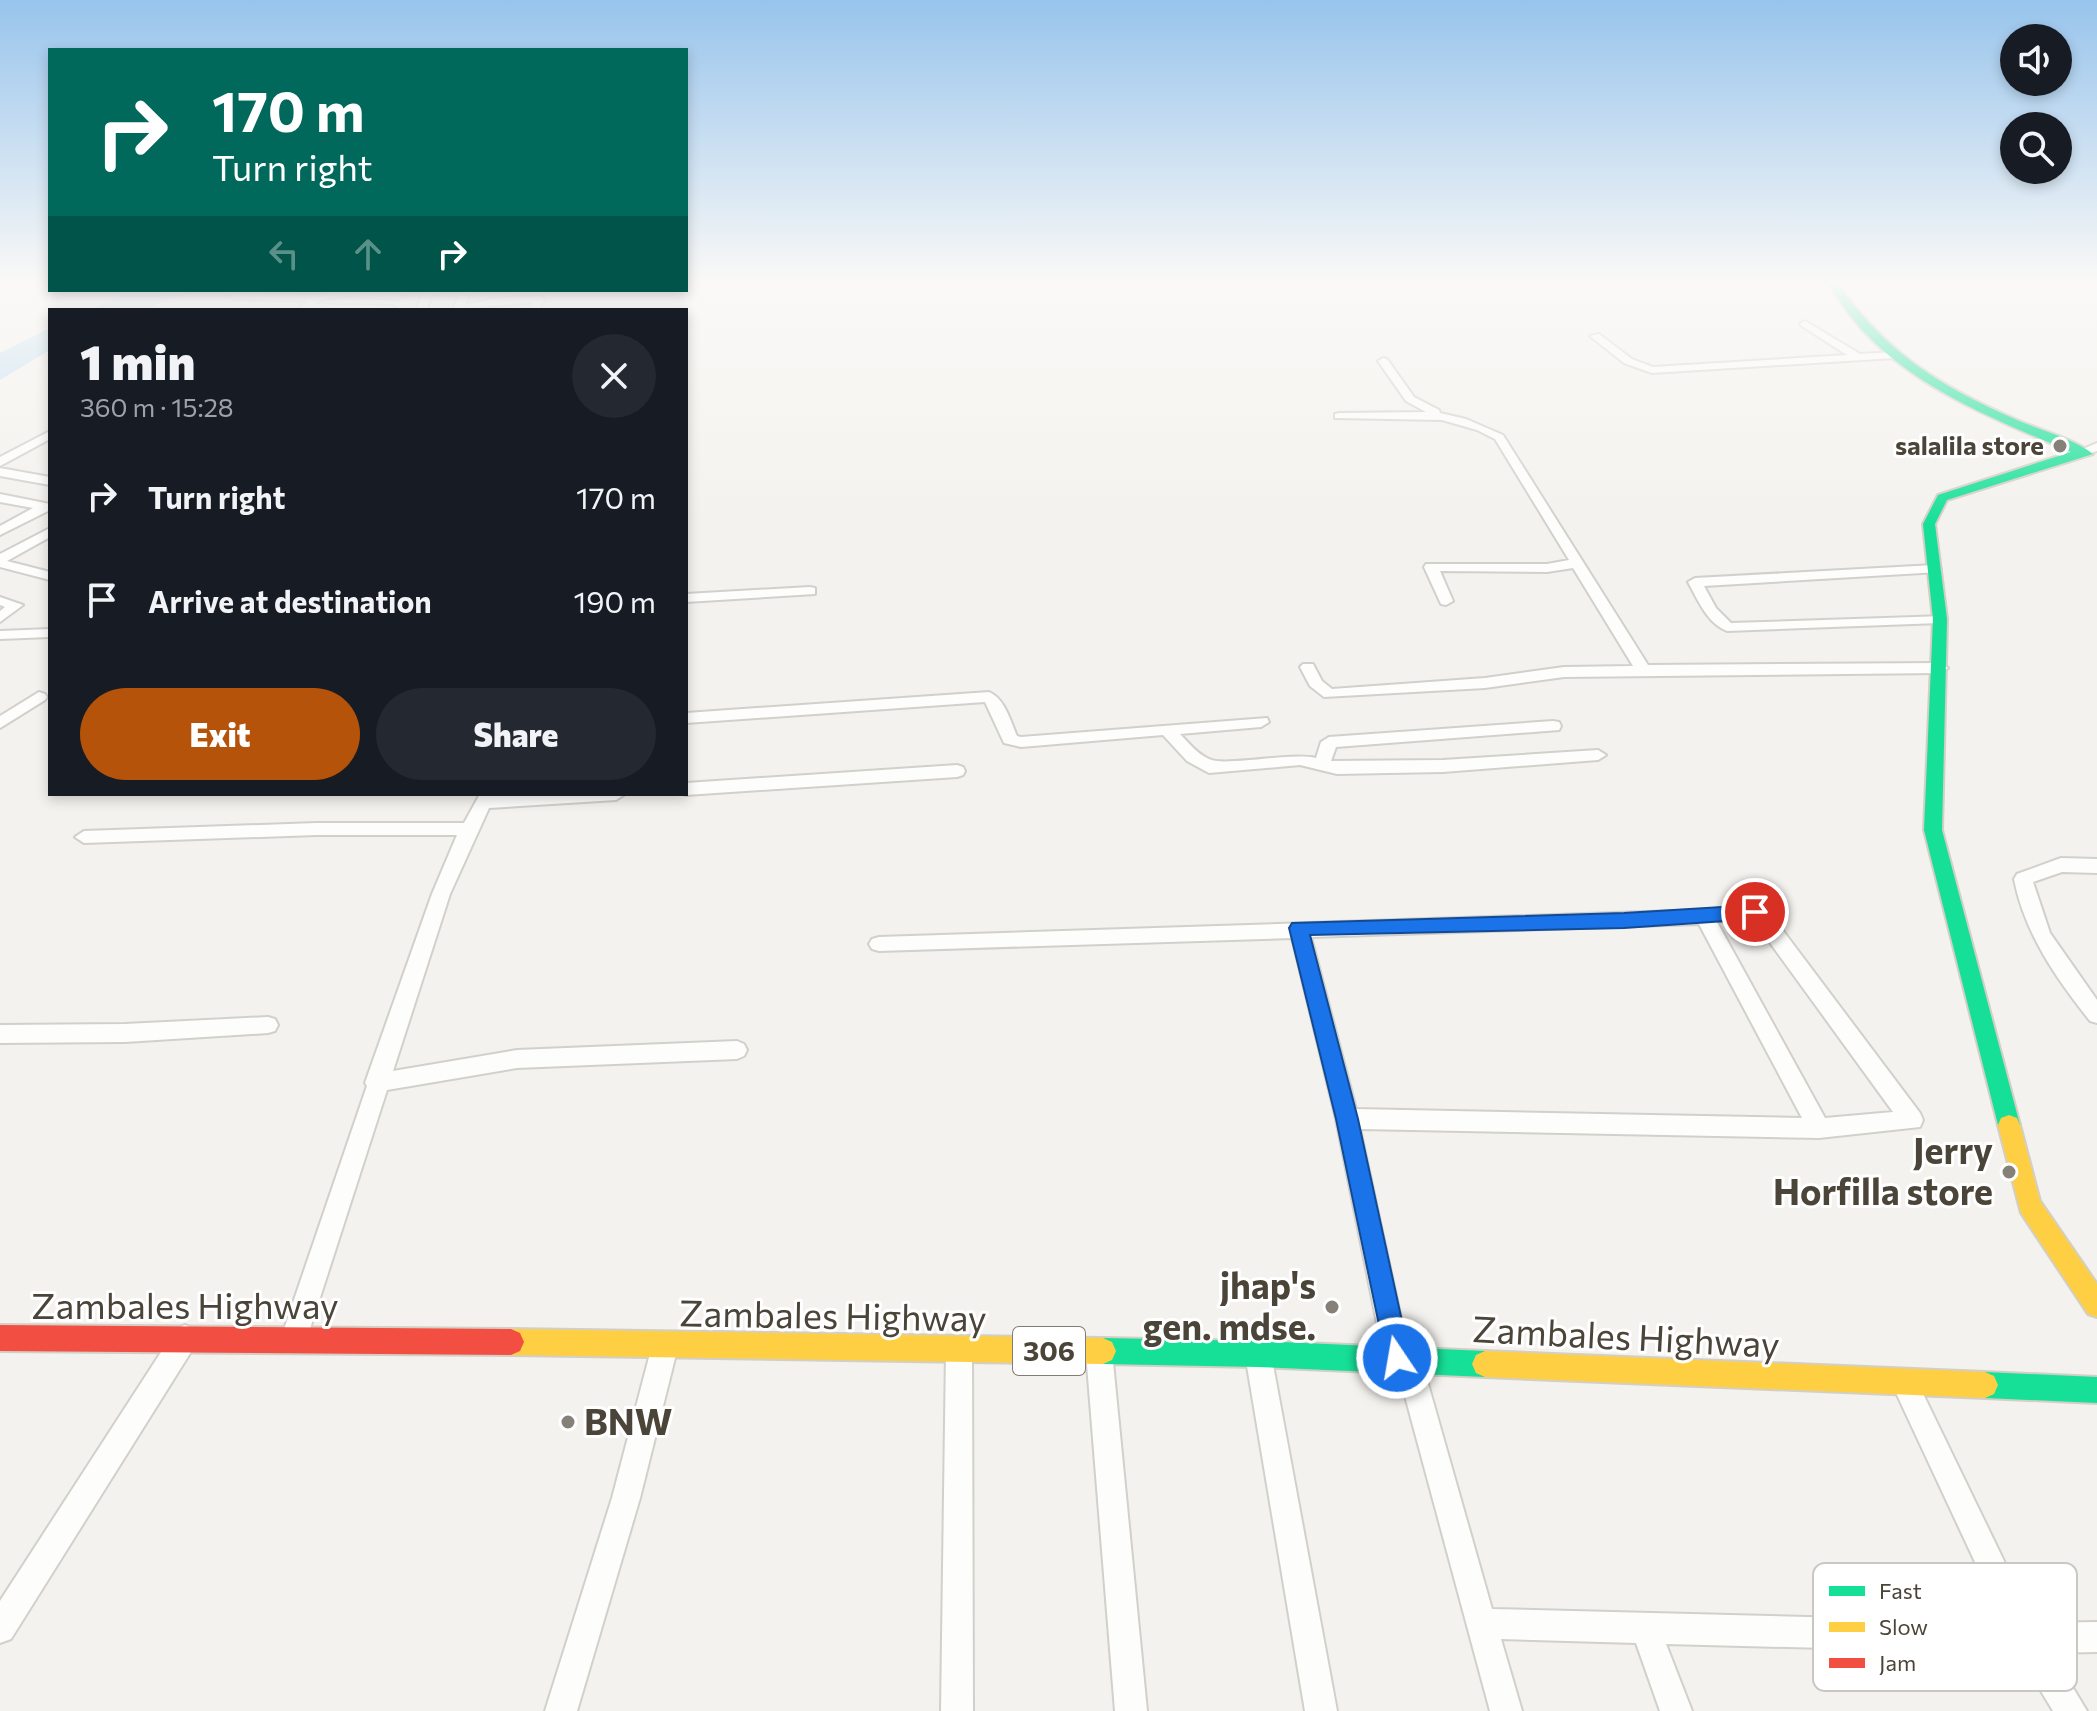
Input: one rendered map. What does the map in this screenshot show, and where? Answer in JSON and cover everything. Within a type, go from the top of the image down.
[{"type":"street","points":[[1385,364],[1410,399],[1452,419]]},
{"type":"street","points":[[1636,364],[1652,370],[1749,364]]},
{"type":"street","points":[[1910,364],[1987,411],[2092,452]]},
{"type":"street","points":[[1339,416],[1415,415],[1452,419],[1481,425],[1499,437],[1643,670]]},
{"type":"street","points":[[0,462],[31,452],[48,436]]},
{"type":"street","points":[[2092,452],[1942,498],[1929,524],[1940,619],[1933,830],[2029,1205],[2097,1305]]},
{"type":"street","points":[[0,472],[48,481]]},
{"type":"street","points":[[28,503],[48,492]]},
{"type":"street","points":[[0,498],[48,507]]},
{"type":"street","points":[[4,526],[48,507]]},
{"type":"street","points":[[0,561],[43,541]]},
{"type":"street","points":[[0,561],[48,575]]},
{"type":"street","points":[[1446,601],[1431,567],[1547,568],[1578,563]]},
{"type":"street","points":[[1934,569],[1695,582],[1710,610],[1727,627],[1940,619]]},
{"type":"street","points":[[688,598],[810,591]]},
{"type":"street","points":[[0,601],[16,605],[0,618]]},
{"type":"street","points":[[33,634],[48,622]]},
{"type":"street","points":[[0,635],[48,633]]},
{"type":"street","points":[[1308,667],[1315,683],[1329,694],[1485,683],[1564,672],[1940,668]]},
{"type":"street","points":[[0,723],[39,697]]},
{"type":"street","points":[[688,718],[989,697],[999,711],[1010,739],[1021,742],[1261,722]]},
{"type":"street","points":[[1322,764],[1329,742],[1553,726]]},
{"type":"street","points":[[1168,731],[1193,757],[1209,767],[1300,760],[1337,768],[1443,766],[1598,755]]},
{"type":"street","points":[[688,789],[957,771]]},
{"type":"street","points":[[294,1338],[376,1083],[441,894],[469,829],[486,798],[551,796]]},
{"type":"street","points":[[84,837],[316,829],[469,829]]},
{"type":"street","points":[[2097,866],[2061,865],[2023,879],[2026,906],[2068,979],[2097,1015]]},
{"type":"street","points":[[879,944],[1705,917],[1749,911],[1762,917],[1912,1120],[1819,1128],[1347,1119]]},
{"type":"street","points":[[1705,917],[1819,1128]]},
{"type":"street","points":[[1299,928],[1402,1359],[1484,1624],[1506,1711]]},
{"type":"street","points":[[0,1034],[125,1033],[268,1025]]},
{"type":"street","points":[[376,1083],[517,1059],[737,1050]]},
{"type":"street","name":"Zambales Highway","points":[[0,1338],[294,1338],[1258,1354],[2097,1390]]},
{"type":"street","points":[[0,1628],[185,1338]]},
{"type":"street","points":[[561,1711],[626,1498],[665,1346]]},
{"type":"street","points":[[957,1711],[959,1350]]},
{"type":"street","points":[[1099,1352],[1131,1711]]},
{"type":"street","points":[[1258,1354],[1321,1711]]},
{"type":"street","points":[[1903,1381],[1990,1563]]},
{"type":"street","points":[[1484,1624],[1813,1633]]},
{"type":"street","points":[[1646,1629],[1676,1711]]},
{"type":"street","points":[[2077,1637],[2097,1637]]},
{"type":"street","points":[[2059,1691],[2071,1711]]},
{"type":"water","points":[[0,364],[27,364],[0,380]]},
{"type":"traffic: fast","points":[[1907,364],[1973,404],[2087,454]]},
{"type":"traffic: fast","points":[[2009,1125],[1933,830],[1940,619],[1929,524],[1942,498],[2082,452]]},
{"type":"traffic: fast","points":[[1103,1351],[1485,1364]]},
{"type":"traffic: fast","points":[[1985,1385],[2097,1390]]},
{"type":"traffic: slow","points":[[2009,1125],[2029,1205],[2097,1305]]},
{"type":"traffic: slow","points":[[511,1342],[1103,1351]]},
{"type":"traffic: slow","points":[[1485,1364],[1985,1385]]},
{"type":"traffic: jam","points":[[0,1338],[511,1342]]},
{"type":"place","name":"salalila store","points":[[2060,446]]},
{"type":"place","name":"Jerry Horfilla store","points":[[2009,1172]]},
{"type":"place","name":"jhap's gen. mdse.","points":[[1332,1307]]},
{"type":"place","name":"BNW","points":[[568,1422]]},
{"type":"route","points":[[1397,1358],[1347,1119],[1299,928],[1624,921],[1755,912]]}]
